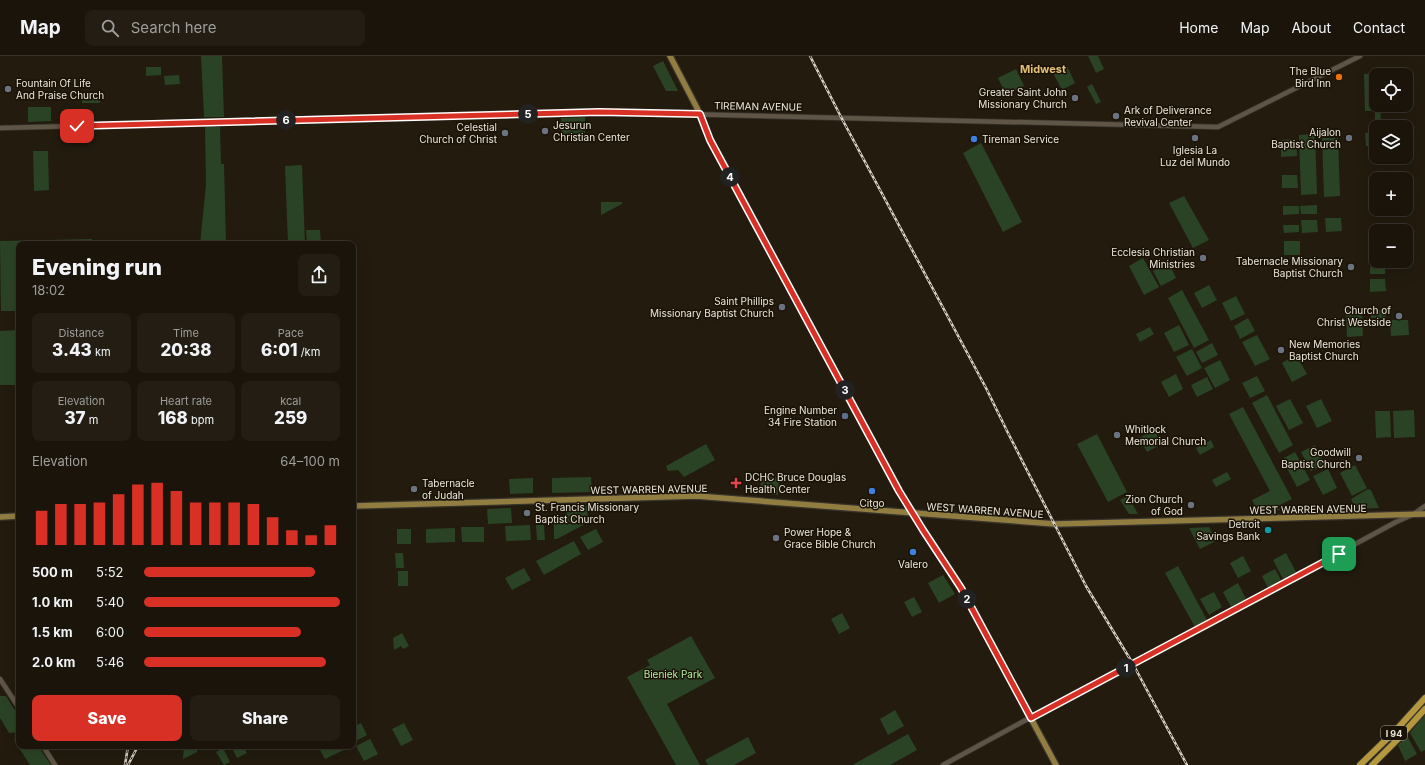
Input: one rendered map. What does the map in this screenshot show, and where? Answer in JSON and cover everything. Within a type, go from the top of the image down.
[{"type":"highway","name":"I 94","points":[[1360,765],[1397,729],[1424,698]]},
{"type":"highway","name":"I 94","points":[[1372,765],[1425,709]]},
{"type":"main road","points":[[670,56],[700,114],[710,140],[726,170],[913,513],[965,595],[1056,765]]},
{"type":"main road","name":"WEST WARREN AVENUE","points":[[356,506],[696,496],[1055,524],[1425,514]]},
{"type":"main road","points":[[0,517],[16,516]]},
{"type":"street","name":"TIREMAN AVENUE","points":[[0,128],[592,112],[1218,127],[1360,56]]},
{"type":"street","points":[[943,765],[1396,522],[1414,514],[1425,506]]},
{"type":"street","points":[[0,679],[16,703]]},
{"type":"street","points":[[45,749],[55,765]]},
{"type":"green space","points":[[201,56],[222,56],[224,117],[204,117]]},
{"type":"green space","points":[[1088,56],[1098,56],[1104,69],[1096,73]]},
{"type":"green space","points":[[663,61],[678,91],[666,91],[653,66]]},
{"type":"green space","points":[[1067,66],[1075,83],[1062,90],[1053,73]]},
{"type":"green space","points":[[146,67],[161,67],[161,75],[146,76]]},
{"type":"green space","points":[[1016,69],[1024,86],[1006,95],[998,78]]},
{"type":"green space","points":[[1364,74],[1369,74],[1369,111],[1365,111]]},
{"type":"green space","points":[[179,75],[180,84],[165,85],[164,76]]},
{"type":"green space","points":[[1092,84],[1101,102],[1096,104],[1087,87]]},
{"type":"green space","points":[[100,92],[100,103],[82,103],[82,93]]},
{"type":"green space","points":[[28,107],[51,107],[51,121],[28,122]]},
{"type":"green space","points":[[1375,112],[1380,112],[1381,120],[1375,120]]},
{"type":"green space","points":[[585,117],[585,133],[561,134],[561,118]]},
{"type":"green space","points":[[205,127],[220,127],[221,164],[224,164],[226,241],[200,241],[206,185]]},
{"type":"green space","points":[[1365,133],[1369,133],[1369,146],[1366,146]]},
{"type":"green space","points":[[1315,134],[1317,194],[1301,195],[1299,135]]},
{"type":"green space","points":[[1322,138],[1338,138],[1340,196],[1324,197]]},
{"type":"green space","points":[[1296,139],[1297,156],[1281,157],[1281,140]]},
{"type":"green space","points":[[981,143],[1022,222],[1003,232],[963,153]]},
{"type":"green space","points":[[33,151],[48,151],[49,190],[34,191]]},
{"type":"green space","points":[[302,165],[305,241],[288,241],[285,166]]},
{"type":"green space","points":[[1282,175],[1297,175],[1298,188],[1282,188]]},
{"type":"green space","points":[[1184,196],[1209,240],[1193,248],[1169,203]]},
{"type":"green space","points":[[601,202],[622,202],[622,204],[601,215]]},
{"type":"green space","points":[[1317,205],[1317,214],[1301,214],[1300,206]]},
{"type":"green space","points":[[1283,206],[1299,206],[1299,214],[1283,215]]},
{"type":"green space","points":[[1325,218],[1341,218],[1342,231],[1326,232]]},
{"type":"green space","points":[[1301,220],[1317,220],[1318,232],[1302,233]]},
{"type":"green space","points":[[1283,225],[1299,225],[1299,232],[1284,233]]},
{"type":"green space","points":[[306,230],[320,230],[321,241],[307,241]]},
{"type":"green space","points":[[92,239],[92,241],[16,241],[16,311],[1,311],[0,241]]},
{"type":"green space","points":[[1284,241],[1300,241],[1300,255],[1284,255]]},
{"type":"green space","points":[[1143,258],[1159,287],[1144,295],[1129,266]]},
{"type":"green space","points":[[1169,263],[1176,278],[1161,286],[1153,271]]},
{"type":"green space","points":[[1370,268],[1385,268],[1385,274],[1370,274]]},
{"type":"green space","points":[[1370,279],[1385,279],[1386,291],[1370,292]]},
{"type":"green space","points":[[1209,285],[1217,300],[1202,308],[1194,293]]},
{"type":"green space","points":[[1182,290],[1209,340],[1194,348],[1168,298]]},
{"type":"green space","points":[[1236,296],[1245,314],[1231,321],[1222,303]]},
{"type":"green space","points":[[1346,310],[1362,310],[1363,336],[1347,337]]},
{"type":"green space","points":[[1371,310],[1386,310],[1386,318],[1371,318]]},
{"type":"green space","points":[[1248,318],[1255,331],[1240,339],[1234,326]]},
{"type":"green space","points":[[1390,320],[1408,320],[1409,335],[1391,336]]},
{"type":"green space","points":[[1179,325],[1189,345],[1174,352],[1164,333]]},
{"type":"green space","points":[[1150,327],[1154,334],[1140,342],[1136,334]]},
{"type":"green space","points":[[16,330],[16,385],[0,385],[0,331]]},
{"type":"green space","points":[[1257,335],[1270,359],[1255,366],[1242,342]]},
{"type":"green space","points":[[1212,343],[1218,355],[1202,363],[1196,352]]},
{"type":"green space","points":[[1192,349],[1202,368],[1187,376],[1176,357]]},
{"type":"green space","points":[[1296,355],[1307,374],[1292,382],[1282,363]]},
{"type":"green space","points":[[1220,360],[1230,380],[1215,388],[1204,368]]},
{"type":"green space","points":[[1176,374],[1183,389],[1169,397],[1161,382]]},
{"type":"green space","points":[[1257,376],[1265,391],[1250,398],[1242,383]]},
{"type":"green space","points":[[1207,377],[1213,389],[1197,397],[1191,385]]},
{"type":"green space","points":[[1267,395],[1293,445],[1279,453],[1252,403]]},
{"type":"green space","points":[[1290,399],[1303,423],[1289,430],[1276,406]]},
{"type":"green space","points":[[1321,399],[1332,421],[1317,428],[1306,406]]},
{"type":"green space","points":[[1243,407],[1292,499],[1278,506],[1280,510],[1258,511],[1252,500],[1270,491],[1229,414]]},
{"type":"green space","points":[[1414,410],[1415,437],[1394,438],[1393,411]]},
{"type":"green space","points":[[1375,411],[1390,411],[1391,437],[1376,438]]},
{"type":"green space","points":[[1154,430],[1162,444],[1147,452],[1139,438]]},
{"type":"green space","points":[[1097,434],[1127,492],[1108,502],[1077,444]]},
{"type":"green space","points":[[1211,440],[1214,447],[1200,455],[1196,448]]},
{"type":"green space","points":[[706,444],[715,460],[684,477],[678,470],[668,471],[666,466]]},
{"type":"green space","points":[[1315,445],[1325,464],[1311,471],[1301,452]]},
{"type":"green space","points":[[1295,452],[1310,480],[1297,487],[1282,459]]},
{"type":"green space","points":[[1355,465],[1367,488],[1352,496],[1340,473]]},
{"type":"green space","points":[[1328,469],[1337,488],[1323,495],[1313,476]]},
{"type":"green space","points":[[1227,472],[1231,479],[1216,487],[1212,480]]},
{"type":"green space","points":[[761,476],[779,478],[778,495],[760,494]]},
{"type":"green space","points":[[591,477],[592,492],[552,493],[552,478]]},
{"type":"green space","points":[[533,478],[533,493],[510,494],[509,479]]},
{"type":"green space","points":[[1368,489],[1371,490],[1379,508],[1356,509],[1351,499]]},
{"type":"green space","points":[[1128,496],[1138,514],[1129,514],[1120,500]]},
{"type":"green space","points":[[587,506],[588,521],[567,522],[566,507]]},
{"type":"green space","points":[[511,508],[512,523],[488,524],[487,509]]},
{"type":"green space","points":[[554,524],[585,524],[557,539],[554,539]]},
{"type":"green space","points":[[530,525],[531,540],[506,541],[505,526]]},
{"type":"green space","points":[[536,525],[544,525],[545,540],[537,540]]},
{"type":"green space","points":[[461,527],[484,527],[484,542],[462,542]]},
{"type":"green space","points":[[1209,527],[1216,541],[1200,549],[1189,528]]},
{"type":"green space","points":[[455,528],[455,542],[426,543],[426,529]]},
{"type":"green space","points":[[397,529],[411,529],[411,544],[397,544]]},
{"type":"green space","points":[[596,529],[603,542],[588,550],[580,537]]},
{"type":"green space","points":[[574,541],[581,554],[544,575],[536,561]]},
{"type":"green space","points":[[395,553],[403,553],[404,568],[396,568]]},
{"type":"green space","points":[[1286,553],[1296,572],[1283,579],[1273,560]]},
{"type":"green space","points":[[1243,556],[1251,571],[1238,578],[1230,563]]},
{"type":"green space","points":[[1178,566],[1207,620],[1195,627],[1165,573]]},
{"type":"green space","points":[[524,568],[531,580],[512,590],[505,578]]},
{"type":"green space","points":[[1275,569],[1281,580],[1268,588],[1262,576]]},
{"type":"green space","points":[[398,571],[408,571],[408,586],[398,586]]},
{"type":"green space","points":[[943,575],[955,594],[939,603],[928,583]]},
{"type":"green space","points":[[1238,583],[1246,599],[1231,607],[1223,592]]},
{"type":"green space","points":[[1214,592],[1222,607],[1209,615],[1200,599]]},
{"type":"green space","points":[[914,597],[922,612],[912,617],[904,602]]},
{"type":"green space","points":[[842,613],[850,628],[839,634],[831,619]]},
{"type":"green space","points":[[402,633],[409,646],[403,649],[401,646],[394,650],[393,638]]},
{"type":"green space","name":"Bieniek Park","points":[[691,636],[715,678],[667,704],[700,765],[676,765],[627,677],[650,665],[647,660]]},
{"type":"green space","points":[[0,696],[6,696],[16,712],[16,732],[9,733],[0,718]]},
{"type":"green space","points":[[895,710],[904,726],[888,735],[880,719]]},
{"type":"green space","points":[[1425,714],[1425,750],[1421,752],[1410,733]]},
{"type":"green space","points":[[361,723],[367,735],[356,741],[356,726]]},
{"type":"green space","points":[[404,723],[413,740],[401,746],[392,729]]},
{"type":"green space","points":[[908,734],[917,750],[890,765],[854,765],[854,764]]},
{"type":"green space","points":[[1407,736],[1417,754],[1405,761],[1398,745]]},
{"type":"green space","points":[[748,737],[756,753],[734,765],[708,765],[705,760]]},
{"type":"green space","points":[[370,739],[378,754],[364,761],[356,746]]},
{"type":"green space","points":[[20,749],[40,749],[51,765],[30,765]]},
{"type":"green space","points":[[184,749],[197,749],[197,752],[183,759]]},
{"type":"green space","points":[[224,749],[230,762],[224,765],[216,752]]},
{"type":"green space","points":[[232,749],[245,749],[247,753],[237,758]]},
{"type":"green space","points":[[320,749],[346,749],[325,759]]},
{"type":"railway","points":[[810,56],[986,388],[1086,586],[1133,664],[1187,765]]},
{"type":"railway","points":[[125,765],[128,749]]},
{"type":"railway","points":[[128,765],[136,749]]},
{"type":"place","name":"The Blue Bird Inn","points":[[1339,77]]},
{"type":"place","name":"Fountain Of Life And Praise Church","points":[[8,89]]},
{"type":"place","name":"Greater Saint John Missionary Church","points":[[1075,98]]},
{"type":"place","name":"Ark of Deliverance Revival Center","points":[[1116,116]]},
{"type":"place","name":"Jesurun Christian Center","points":[[545,131]]},
{"type":"place","name":"Celestial Church of Christ","points":[[505,133]]},
{"type":"place","name":"Iglesia La Luz del Mundo","points":[[1195,138]]},
{"type":"place","name":"Aijalon Baptist Church","points":[[1349,138]]},
{"type":"place","name":"Tireman Service","points":[[974,139]]},
{"type":"place","name":"Ecclesia Christian Ministries","points":[[1203,258]]},
{"type":"place","name":"Tabernacle Missionary Baptist Church","points":[[1351,267]]},
{"type":"place","name":"Saint Phillips Missionary Baptist Church","points":[[782,307]]},
{"type":"place","name":"Church of Christ Westside","points":[[1399,316]]},
{"type":"place","name":"New Memories Baptist Church","points":[[1281,350]]},
{"type":"place","name":"Engine Number 34 Fire Station","points":[[845,416]]},
{"type":"place","name":"Whitlock Memorial Church","points":[[1117,435]]},
{"type":"place","name":"Goodwill Baptist Church","points":[[1359,458]]},
{"type":"place","name":"DCHC Bruce Douglas Health Center","points":[[736,483]]},
{"type":"place","name":"Tabernacle of Judah","points":[[414,489]]},
{"type":"place","name":"Citgo","points":[[872,491]]},
{"type":"place","name":"Zion Church of God","points":[[1191,505]]},
{"type":"place","name":"St. Francis Missionary Baptist Church","points":[[527,513]]},
{"type":"place","name":"Detroit Savings Bank","points":[[1268,530]]},
{"type":"place","name":"Power Hope & Grace Bible Church","points":[[776,538]]},
{"type":"place","name":"Valero","points":[[913,552]]},
{"type":"district","name":"Midwest","points":[[1043,69]]},
{"type":"route","points":[[77,126],[599,112],[700,114],[710,140],[899,491],[961,588],[1031,718],[1339,554]]}]
